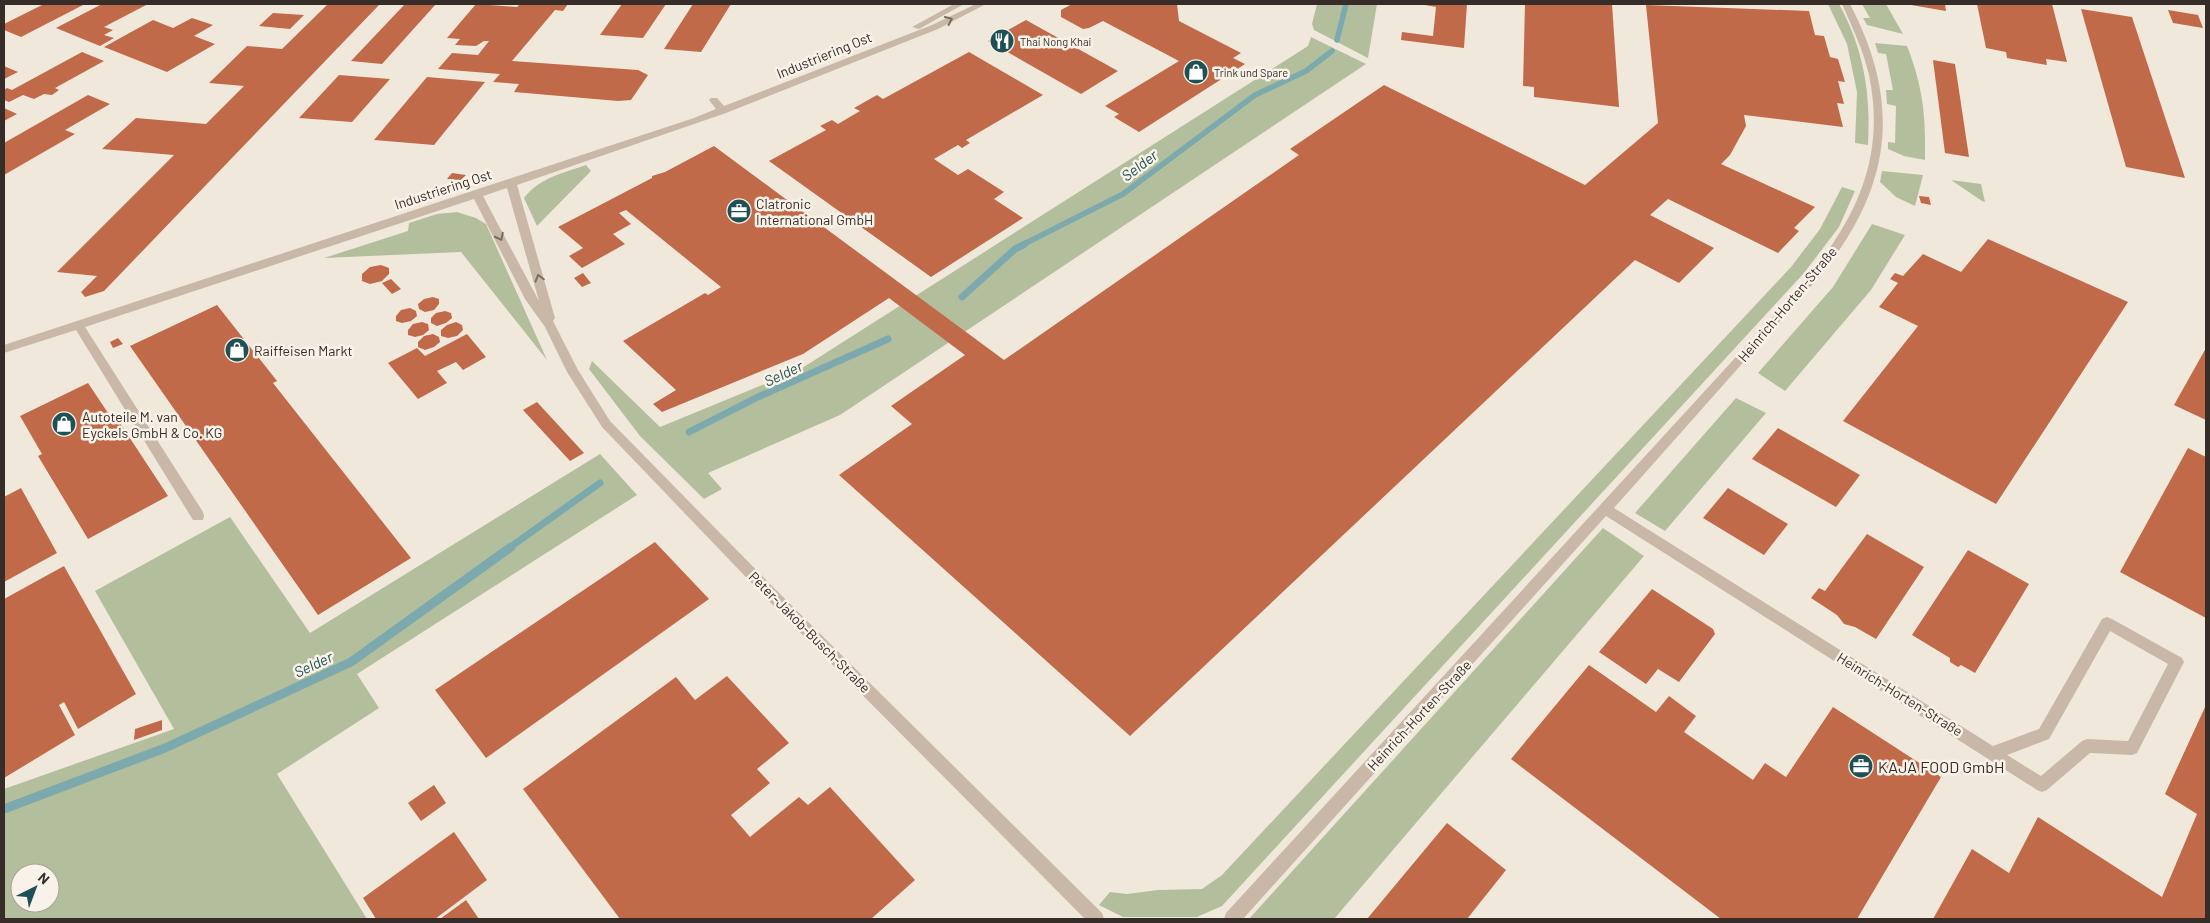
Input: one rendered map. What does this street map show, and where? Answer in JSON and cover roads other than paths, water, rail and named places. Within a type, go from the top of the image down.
[{"type":"street","name":"Industriering Ost","points":[[888,45],[909,30],[960,4]]},
{"type":"street","name":"Industriering Ost","points":[[4,349],[511,183],[717,104],[888,45],[935,27],[982,4]]},
{"type":"street","name":"Heinrich-Horten-Straße","points":[[1232,919],[1536,588],[1813,277],[1856,215],[1871,177],[1879,127],[1876,80],[1862,32],[1846,4]]},
{"type":"street","name":"Peter-Jakob-Busch-Straße","points":[[511,183],[550,325]]},
{"type":"street","name":"Peter-Jakob-Busch-Straße","points":[[478,194],[531,299],[550,325],[573,372],[606,424],[1096,919]]},
{"type":"street","points":[[78,324],[198,516]]},
{"type":"street","name":"Heinrich-Horten-Straße","points":[[1605,509],[2042,785],[2087,746],[2132,748],[2177,662],[2107,623],[2044,734],[1993,753]]},
{"type":"waterway","name":"Selder","points":[[1337,40],[1346,4]]},
{"type":"waterway","name":"Selder","points":[[1022,245],[1123,194],[1255,95],[1306,71],[1332,51]]},
{"type":"waterway","name":"Selder","points":[[962,297],[1015,249],[1025,244]]},
{"type":"waterway","name":"Selder","points":[[689,432],[758,397],[888,339]]},
{"type":"waterway","name":"Selder","points":[[509,548],[600,483]]},
{"type":"waterway","name":"Selder","points":[[4,809],[165,748],[351,662],[511,547]]},
{"type":"place","name":"Thai Nong Khai","points":[[1002,41]]},
{"type":"place","name":"Trink und Spare","points":[[1196,72]]},
{"type":"place","name":"Clatronic International GmbH","points":[[739,211]]},
{"type":"place","name":"Raiffeisen Markt","points":[[237,350]]},
{"type":"place","name":"Autoteile M. van Eyckels GmbH & Co. KG","points":[[64,424]]},
{"type":"place","name":"KAJA FOOD GmbH","points":[[1861,766]]}]
